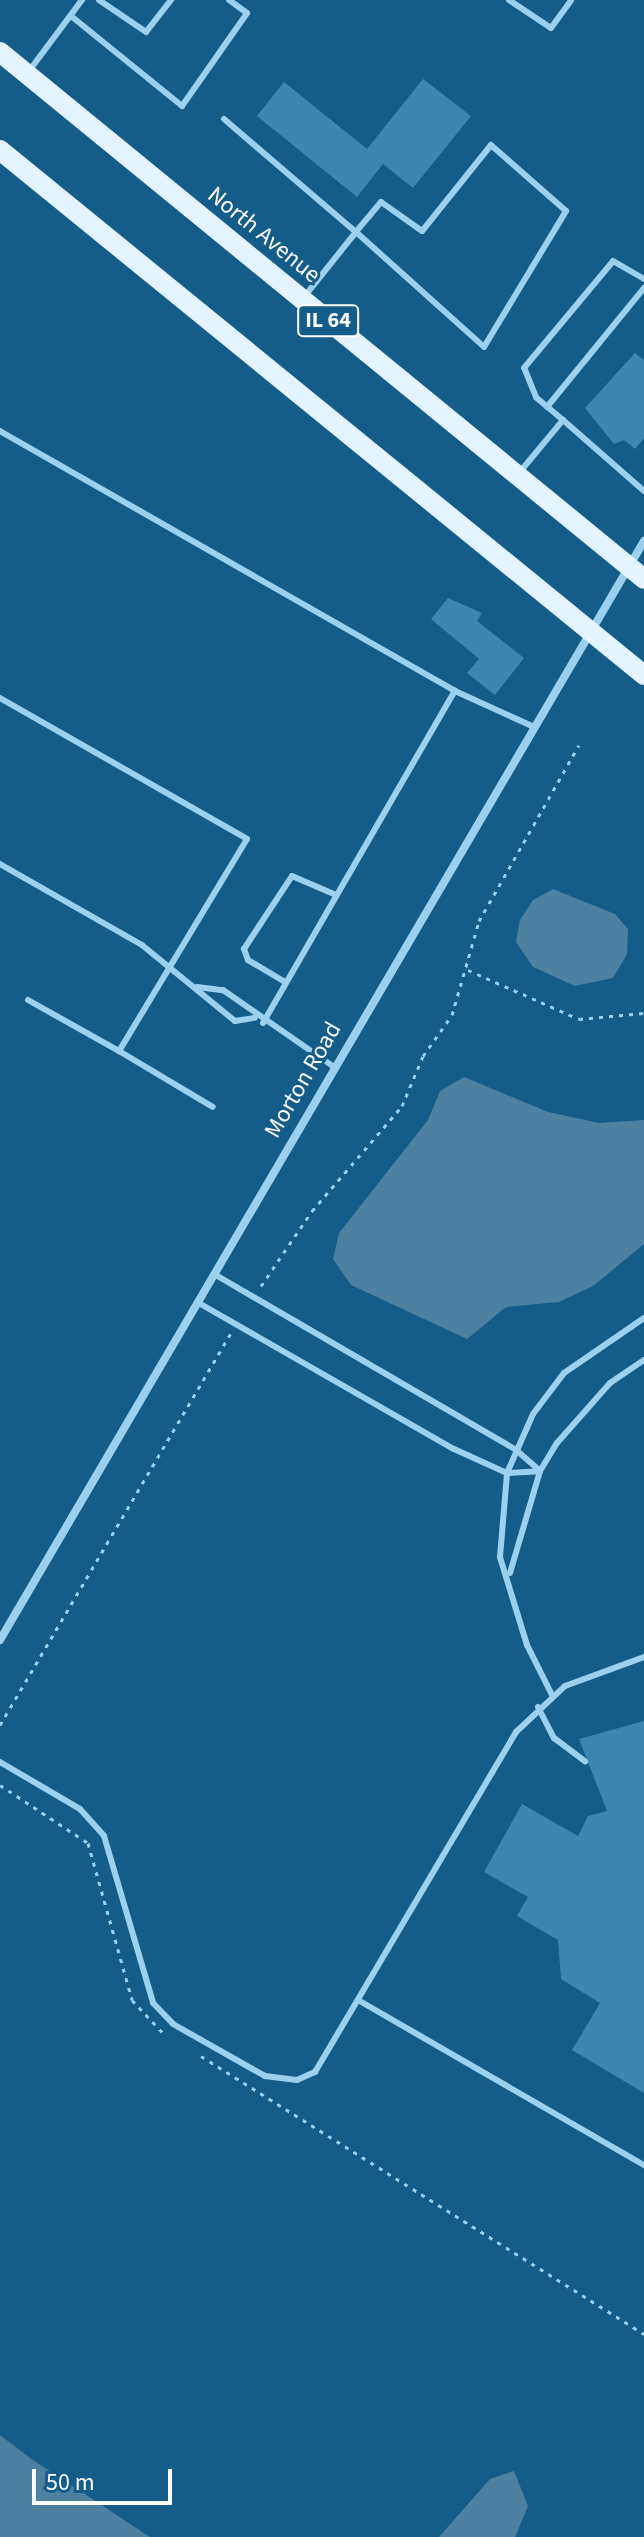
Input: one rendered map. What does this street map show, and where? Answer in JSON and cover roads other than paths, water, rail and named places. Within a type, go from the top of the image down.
[{"type":"main road","name":"North Avenue","points":[[0,52],[636,573]]},
{"type":"main road","points":[[0,150],[644,675]]},
{"type":"street","name":"Morton Road","points":[[0,1640],[534,727],[591,632],[636,573],[644,541]]},
{"type":"lane","points":[[27,74],[82,0]]},
{"type":"lane","points":[[99,0],[146,32],[171,0]]},
{"type":"lane","points":[[71,16],[182,106],[247,13],[229,0]]},
{"type":"lane","points":[[509,0],[551,28],[571,0]]},
{"type":"lane","points":[[224,119],[356,232],[484,347],[566,211],[491,145],[422,231],[381,202],[356,232],[302,299]]},
{"type":"lane","points":[[644,279],[613,261],[524,368],[524,382],[547,407],[644,491]]},
{"type":"lane","points":[[547,407],[644,288]]},
{"type":"lane","points":[[517,476],[563,420]]},
{"type":"lane","points":[[0,431],[455,691],[534,727]]},
{"type":"lane","points":[[263,1023],[455,691]]},
{"type":"lane","points":[[0,698],[247,839],[168,964],[119,1051]]},
{"type":"lane","points":[[0,864],[168,964],[197,987],[202,1000],[235,1021],[255,1018]]},
{"type":"lane","points":[[285,982],[248,960],[244,949],[292,876],[336,895]]},
{"type":"lane","points":[[197,987],[214,985],[255,1018],[334,1067]]},
{"type":"lane","points":[[28,1000],[213,1107]]},
{"type":"lane","points":[[214,1274],[515,1449],[540,1471]]},
{"type":"lane","points":[[197,1302],[507,1473],[540,1471]]},
{"type":"lane","points":[[552,1695],[517,1618],[510,1573],[500,1557],[507,1473],[515,1449],[564,1373],[644,1318]]},
{"type":"lane","points":[[510,1573],[540,1471],[576,1418],[644,1360]]},
{"type":"lane","points":[[0,1762],[80,1809],[104,1836],[139,1973],[173,2024],[265,2076],[297,2080],[315,2072],[538,1707],[595,1669],[644,1657]]},
{"type":"lane","points":[[538,1707],[554,1738],[585,1761]]},
{"type":"lane","points":[[358,2000],[644,2165]]},
{"type":"water","points":[[553,889],[615,914],[628,929],[627,954],[613,978],[575,986],[533,967],[516,942],[520,920],[533,900]]},
{"type":"water","points":[[464,1077],[548,1112],[599,1123],[644,1120],[644,1244],[593,1286],[559,1302],[506,1307],[467,1339],[351,1285],[333,1259],[339,1233],[428,1120],[440,1091]]},
{"type":"water","points":[[0,2435],[30,2458],[150,2537],[0,2537]]},
{"type":"water","points":[[514,2471],[528,2506],[515,2537],[439,2537],[490,2479]]}]
